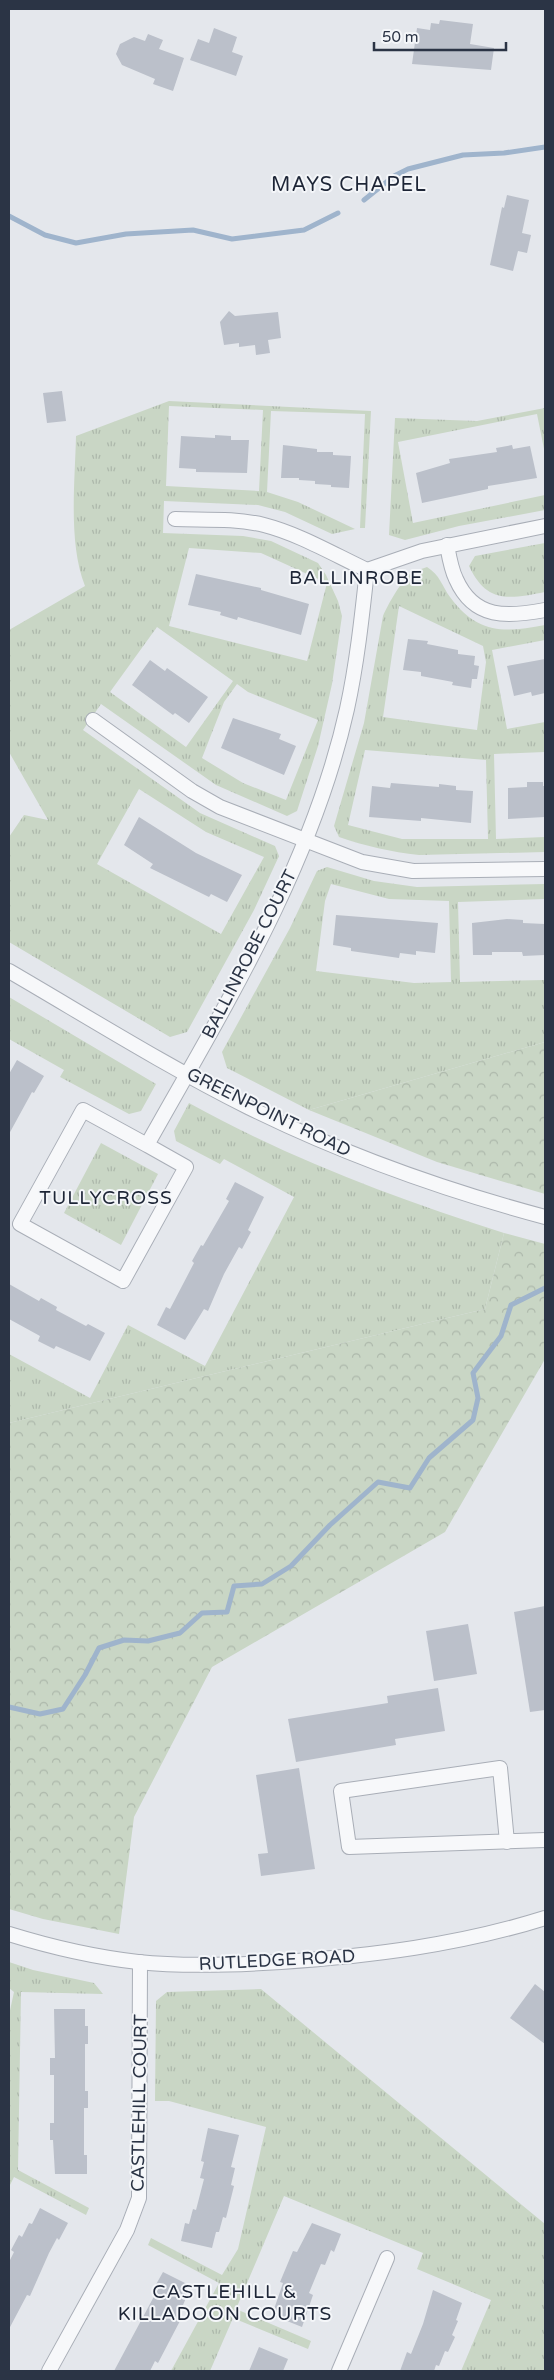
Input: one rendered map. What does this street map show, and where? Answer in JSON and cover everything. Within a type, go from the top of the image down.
[{"type":"street","points":[[175,519],[244,522],[264,525],[366,570],[447,545],[545,526]]},
{"type":"street","points":[[447,545],[455,579],[466,596],[480,607],[497,615],[545,610]]},
{"type":"street","name":"BALLINROBE COURT","points":[[147,1145],[262,937],[305,841],[322,795],[346,710],[360,626],[366,570]]},
{"type":"street","points":[[93,720],[192,791],[220,807],[362,862],[413,872],[545,869]]},
{"type":"street","name":"GREENPOINT ROAD","points":[[9,971],[187,1074],[293,1128],[359,1155],[460,1192],[545,1217]]},
{"type":"street","points":[[83,1110],[147,1145],[186,1167],[122,1281],[20,1224],[83,1110]]},
{"type":"street","points":[[507,1842],[500,1768],[341,1791],[349,1847],[507,1842],[545,1840]]},
{"type":"street","name":"RUTLEDGE ROAD","points":[[9,1934],[93,1956],[140,1962],[225,1965],[359,1955],[449,1942],[545,1918]]},
{"type":"street","name":"CASTLEHILL COURT","points":[[49,2371],[127,2230],[139,2198],[140,1962]]},
{"type":"street","points":[[339,2371],[387,2258]]},
{"type":"green space","points":[[169,401],[371,411],[365,528],[360,528],[365,414],[271,411],[267,492],[298,502],[355,529],[332,534],[285,512],[258,505],[164,501],[163,533],[243,536],[271,541],[318,563],[338,601],[342,616],[332,684],[318,746],[297,811],[287,816],[216,785],[101,704],[83,730],[200,813],[275,846],[279,856],[254,910],[187,1032],[170,1037],[9,942],[9,837],[24,815],[48,820],[9,752],[9,630],[85,586],[76,551],[74,532],[76,436]],"holes":[[[169,406],[263,410],[259,491],[166,486]],[[189,548],[261,553],[327,583],[307,661],[169,626]],[[157,627],[233,681],[186,747],[110,692]],[[237,684],[248,692],[318,720],[286,800],[243,783],[202,758],[224,702]],[[139,789],[206,832],[264,857],[221,934],[97,864]]]},
{"type":"green space","points":[[545,408],[545,454],[537,414],[398,442],[413,523],[545,495],[545,510],[459,526],[405,540],[389,535],[395,418],[477,421]]},
{"type":"green space","points":[[545,543],[545,592],[510,597],[491,593],[483,587],[469,566],[475,556]]},
{"type":"green space","points":[[427,567],[435,574],[460,609],[470,618],[481,624],[492,628],[504,629],[530,628],[545,625],[545,640],[492,650],[507,729],[545,722],[545,752],[494,754],[496,839],[545,837],[545,852],[409,854],[339,837],[334,826],[364,723],[383,616],[396,592],[408,576],[412,572]],"holes":[[[399,606],[483,646],[486,662],[477,730],[383,717]],[[365,750],[486,760],[488,839],[402,839],[348,825]]]},
{"type":"green space","points":[[327,867],[374,881],[417,887],[545,884],[545,899],[458,902],[460,982],[545,980],[545,1042],[309,1110],[227,1068],[222,1052],[290,928],[317,871]],"holes":[[[331,884],[389,899],[449,901],[451,982],[414,983],[316,971],[325,901]]]},
{"type":"green space","points":[[9,997],[156,1084],[141,1111],[129,1114],[60,1077],[64,1070],[9,1039]]},
{"type":"green space","points":[[545,1042],[545,1194],[437,1162],[309,1110]]},
{"type":"green space","points":[[189,1103],[304,1160],[423,1206],[504,1233],[485,1309],[9,1423],[9,1354],[90,1398],[128,1325],[205,1366],[294,1197],[224,1159],[220,1164],[176,1141],[174,1131]]},
{"type":"green space","points":[[101,1143],[158,1174],[121,1245],[64,1213]]},
{"type":"green space","points":[[504,1233],[545,1244],[545,1359],[445,1532],[212,1667],[134,1817],[119,1934],[43,1919],[9,1909],[9,1423],[485,1309]]},
{"type":"green space","points":[[9,1962],[33,1970],[94,1983],[103,1994],[21,1992],[18,2170],[89,2208],[86,2215],[14,2177],[9,2187],[9,2015],[14,1992],[9,1988]]},
{"type":"green space","points":[[261,1989],[545,2224],[545,2371],[461,2371],[491,2300],[417,2269],[423,2253],[284,2196],[236,2309],[311,2341],[308,2349],[233,2318],[210,2371],[171,2371],[219,2283],[148,2245],[151,2238],[222,2275],[238,2249],[266,2127],[169,2101],[155,2101],[156,2001],[167,1992]]},
{"type":"building","points":[[440,20],[473,24],[470,44],[494,48],[491,70],[412,64],[417,28],[430,30],[431,23],[439,24]]},
{"type":"building","points":[[214,28],[237,37],[232,52],[243,56],[236,76],[190,60],[198,39],[209,43]]},
{"type":"building","points":[[148,34],[163,40],[159,49],[184,58],[173,91],[153,84],[155,79],[122,65],[116,54],[120,44],[134,37],[145,41]]},
{"type":"building","points":[[507,195],[529,200],[522,233],[531,235],[527,253],[518,251],[513,271],[490,265],[502,207],[504,208]]},
{"type":"building","points":[[229,311],[235,316],[278,312],[281,338],[268,340],[270,353],[256,355],[255,345],[239,347],[239,343],[224,345],[220,322]]},
{"type":"building","points":[[62,391],[66,421],[47,423],[43,393]]},
{"type":"building","points":[[215,435],[231,436],[231,440],[249,440],[247,473],[196,472],[196,469],[179,468],[181,436],[215,438]]},
{"type":"building","points":[[283,445],[317,449],[317,452],[333,452],[333,455],[351,456],[349,488],[315,484],[315,481],[299,480],[299,478],[281,478]]},
{"type":"building","points":[[512,445],[513,449],[530,446],[537,478],[488,486],[488,489],[422,503],[416,473],[450,463],[449,459],[497,452],[496,448]]},
{"type":"building","points":[[196,574],[261,588],[261,590],[309,604],[301,635],[238,617],[237,620],[220,615],[221,612],[188,605]]},
{"type":"building","points":[[408,639],[428,641],[427,644],[458,650],[458,654],[475,656],[474,665],[479,666],[477,679],[472,679],[471,688],[452,685],[453,682],[421,676],[421,672],[403,670]]},
{"type":"building","points":[[545,659],[545,693],[532,696],[531,692],[514,696],[507,666]]},
{"type":"building","points":[[150,660],[165,671],[167,668],[208,697],[189,723],[175,713],[173,715],[132,685]]},
{"type":"building","points":[[233,718],[281,734],[279,739],[296,746],[284,775],[221,748]]},
{"type":"building","points":[[527,782],[543,782],[543,786],[545,786],[545,817],[508,819],[508,788],[527,787]]},
{"type":"building","points":[[391,783],[439,787],[439,784],[456,786],[456,790],[473,791],[471,823],[421,818],[421,821],[369,817],[372,786],[390,788]]},
{"type":"building","points":[[139,817],[196,853],[242,875],[227,902],[211,894],[209,897],[150,868],[153,864],[124,845]]},
{"type":"building","points":[[336,915],[438,923],[435,953],[416,951],[416,955],[400,953],[399,958],[351,951],[351,948],[333,945]]},
{"type":"building","points":[[507,919],[523,920],[523,923],[545,924],[545,955],[523,956],[522,952],[492,952],[492,955],[473,955],[472,923]]},
{"type":"building","points":[[17,1060],[44,1076],[34,1093],[32,1092],[9,1134],[9,1074]]},
{"type":"building","points":[[235,1182],[264,1197],[248,1230],[251,1232],[242,1249],[239,1247],[224,1274],[208,1311],[204,1309],[185,1340],[157,1325],[166,1307],[170,1309],[194,1263],[192,1261],[229,1201],[226,1199]]},
{"type":"building","points":[[9,1284],[39,1301],[41,1298],[57,1307],[56,1310],[86,1326],[88,1324],[105,1333],[90,1361],[56,1346],[54,1349],[38,1341],[40,1336],[9,1319]]},
{"type":"building","points":[[545,1606],[545,1710],[530,1712],[514,1612]]},
{"type":"building","points":[[468,1624],[477,1674],[434,1681],[426,1631]]},
{"type":"building","points":[[438,1688],[445,1731],[395,1739],[396,1745],[296,1762],[288,1719],[388,1703],[387,1696]]},
{"type":"building","points":[[299,1768],[315,1869],[261,1876],[258,1854],[268,1853],[256,1775]]},
{"type":"building","points":[[535,1984],[545,1992],[545,2044],[510,2018]]},
{"type":"building","points":[[54,2009],[85,2009],[85,2026],[88,2026],[88,2044],[85,2044],[85,2091],[88,2091],[88,2108],[84,2108],[84,2155],[87,2155],[87,2174],[55,2174],[53,2140],[50,2140],[50,2123],[54,2123],[54,2075],[50,2075],[50,2058],[55,2058]]},
{"type":"building","points":[[208,2128],[239,2135],[231,2167],[235,2168],[231,2185],[234,2186],[226,2218],[223,2217],[219,2232],[216,2232],[212,2248],[181,2241],[185,2223],[189,2224],[193,2209],[196,2210],[204,2179],[200,2178],[204,2162],[201,2161]]},
{"type":"building","points":[[40,2208],[68,2223],[59,2240],[57,2238],[30,2296],[27,2295],[9,2329],[9,2262],[14,2252],[11,2250],[19,2235],[22,2237],[29,2223],[32,2224]]},
{"type":"building","points":[[312,2223],[341,2234],[334,2252],[331,2250],[325,2265],[321,2264],[309,2293],[313,2295],[302,2327],[272,2315],[283,2283],[280,2282],[293,2251],[297,2252]]},
{"type":"building","points":[[163,2272],[191,2286],[178,2317],[181,2319],[158,2363],[155,2361],[150,2371],[114,2371],[158,2289],[154,2288]]},
{"type":"building","points":[[433,2290],[462,2303],[456,2320],[458,2321],[452,2335],[455,2337],[448,2352],[445,2351],[439,2366],[436,2365],[434,2371],[400,2371],[407,2352],[411,2354],[423,2324]]},
{"type":"building","points":[[259,2347],[288,2359],[283,2371],[249,2371]]},
{"type":"waterway","points":[[364,200],[394,176],[408,169],[463,155],[504,153],[545,147]]},
{"type":"waterway","points":[[9,216],[45,235],[76,243],[126,234],[193,230],[232,239],[304,230],[338,213]]},
{"type":"waterway","points":[[9,1707],[40,1714],[63,1709],[85,1675],[99,1648],[124,1640],[148,1641],[180,1633],[202,1613],[227,1612],[234,1586],[262,1584],[291,1566],[330,1525],[378,1482],[410,1488],[429,1458],[473,1420],[478,1398],[473,1373],[501,1336],[511,1305],[545,1288]]},
{"type":"district","name":"MAYS CHAPEL","points":[[349,184]]},
{"type":"district","name":"BALLINROBE","points":[[356,577]]},
{"type":"district","name":"TULLYCROSS","points":[[106,1197]]},
{"type":"district","name":"CASTLEHILL & KILLADOON COURTS","points":[[225,2302]]}]
